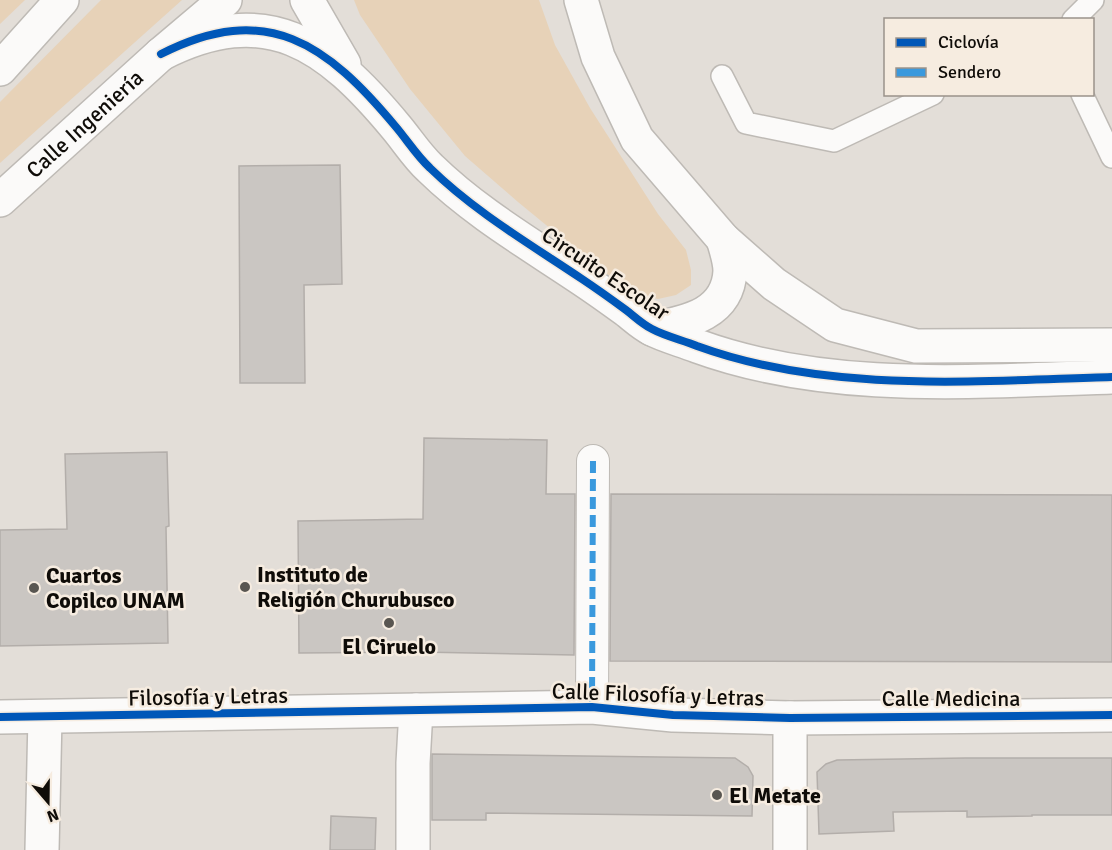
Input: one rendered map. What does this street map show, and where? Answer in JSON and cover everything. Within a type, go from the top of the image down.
[{"type":"street","points":[[0,69],[62,0]]},
{"type":"street","points":[[307,0],[355,81]]},
{"type":"street","points":[[581,0],[598,57],[637,139],[723,239],[774,284],[835,325],[916,346],[1112,345]]},
{"type":"street","name":"Calle Ingeniería","points":[[1,198],[214,5]]},
{"type":"street","points":[[161,54],[186,41],[212,33],[240,30],[267,32],[292,38],[316,49],[355,81]]},
{"type":"street","name":"Circuito Escolar","points":[[355,81],[428,167],[467,201],[652,329],[724,355],[782,370],[911,382],[1112,378]]},
{"type":"street","points":[[652,329],[688,322],[706,313],[724,296],[730,271],[723,239]]},
{"type":"street","points":[[592,707],[593,461]]},
{"type":"street","name":"Calle Filosofía y Letras","points":[[416,710],[592,707],[673,715],[790,718]]},
{"type":"street","points":[[413,850],[413,763],[416,710]]},
{"type":"street","name":"Filosofía y Letras","points":[[0,717],[416,710]]},
{"type":"street","name":"Calle Medicina","points":[[790,718],[1112,715]]},
{"type":"street","points":[[42,850],[45,717]]},
{"type":"street","points":[[790,718],[790,850]]},
{"type":"lane","points":[[1075,18],[1093,0]]},
{"type":"lane","points":[[722,76],[746,123],[834,141],[929,96]]},
{"type":"lane","points":[[1083,96],[1112,157]]},
{"type":"shaded area","points":[[0,0],[25,0],[0,24]]},
{"type":"shaded area","points":[[101,0],[182,0],[0,163],[0,102]]},
{"type":"shaded area","points":[[354,0],[539,0],[555,45],[590,108],[658,214],[686,250],[691,270],[691,285],[676,295],[658,299],[633,293],[518,202],[465,156],[410,89],[360,15]]},
{"type":"building","points":[[340,165],[342,284],[304,285],[305,383],[240,383],[239,166]]},
{"type":"building","points":[[424,438],[547,440],[546,494],[575,494],[574,655],[420,652],[299,653],[298,521],[423,519]]},
{"type":"building","points":[[167,452],[168,643],[0,646],[0,530],[67,529],[65,454]]},
{"type":"building","points":[[611,494],[1112,495],[1112,662],[610,661]]},
{"type":"building","points":[[432,754],[735,758],[748,767],[753,776],[752,816],[486,813],[486,820],[432,820]]},
{"type":"building","points":[[1112,758],[1112,815],[967,817],[967,811],[893,812],[894,831],[819,834],[817,772],[826,764],[837,760]]},
{"type":"building","points":[[331,816],[376,818],[375,850],[330,850]]},
{"type":"marked path","points":[[592,707],[593,461]]},
{"type":"cycle path","points":[[161,54],[199,38],[233,31],[264,31],[292,39],[319,53],[345,73],[396,127],[425,163],[465,199],[503,227],[599,290],[648,327],[697,346],[747,361],[798,372],[850,378],[955,382],[1112,377]]},
{"type":"cycle path","points":[[0,717],[592,707],[673,715],[790,718],[1112,715]]},
{"type":"place","name":"Instituto de Religión Churubusco","points":[[245,587]]},
{"type":"place","name":"Cuartos Copilco UNAM","points":[[34,588]]},
{"type":"place","name":"El Ciruelo","points":[[389,623]]},
{"type":"place","name":"El Metate","points":[[717,795]]}]
